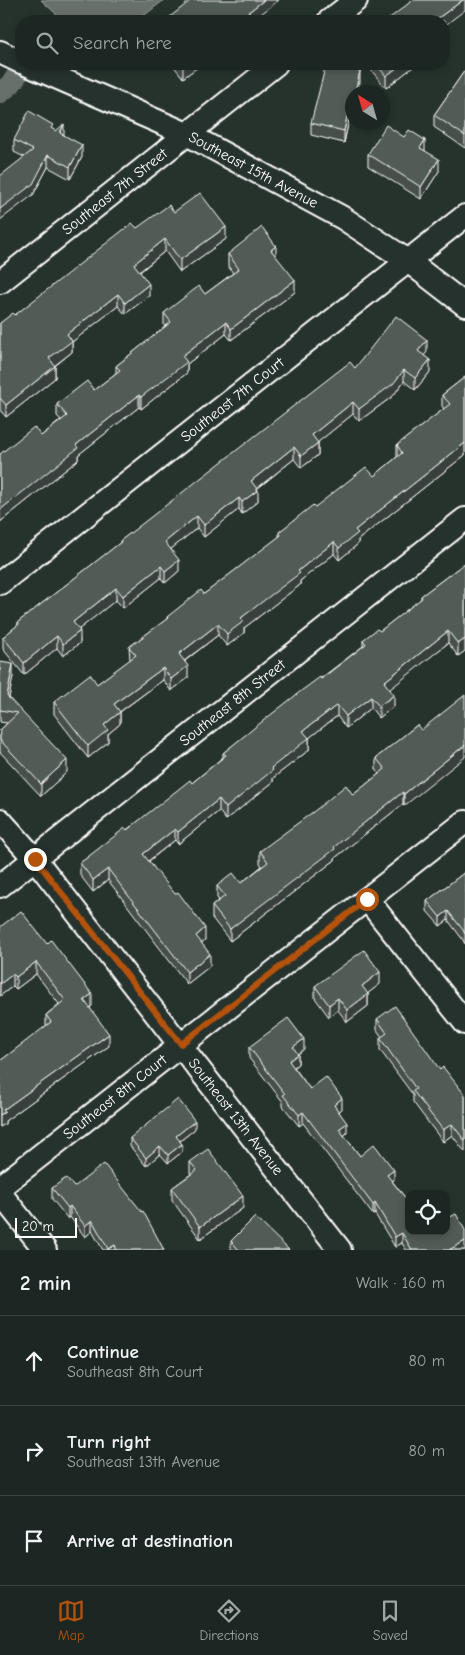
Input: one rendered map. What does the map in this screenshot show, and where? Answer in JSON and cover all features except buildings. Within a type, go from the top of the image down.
[{"type":"street","points":[[337,15],[356,0]]},
{"type":"street","name":"Southeast 15th Avenue","points":[[40,70],[187,134],[343,218],[408,261],[465,305]]},
{"type":"street","name":"Southeast 7th Street","points":[[0,282],[268,70]]},
{"type":"street","name":"Southeast 7th Court","points":[[0,583],[465,216]]},
{"type":"street","name":"Southeast 8th Street","points":[[0,886],[465,519]]},
{"type":"street","name":"Southeast 13th Avenue","points":[[0,820],[35,859],[340,1250]]},
{"type":"street","name":"Southeast 8th Court","points":[[0,1187],[465,822]]},
{"type":"street","points":[[367,899],[465,1023]]},
{"type":"street","points":[[0,1193],[45,1250]]},
{"type":"shaded area","points":[[41,0],[164,0],[145,15],[57,15]]},
{"type":"waterway","points":[[0,93],[11,84],[21,70]]},
{"type":"route","points":[[35,859],[181,1044],[367,899]]}]
